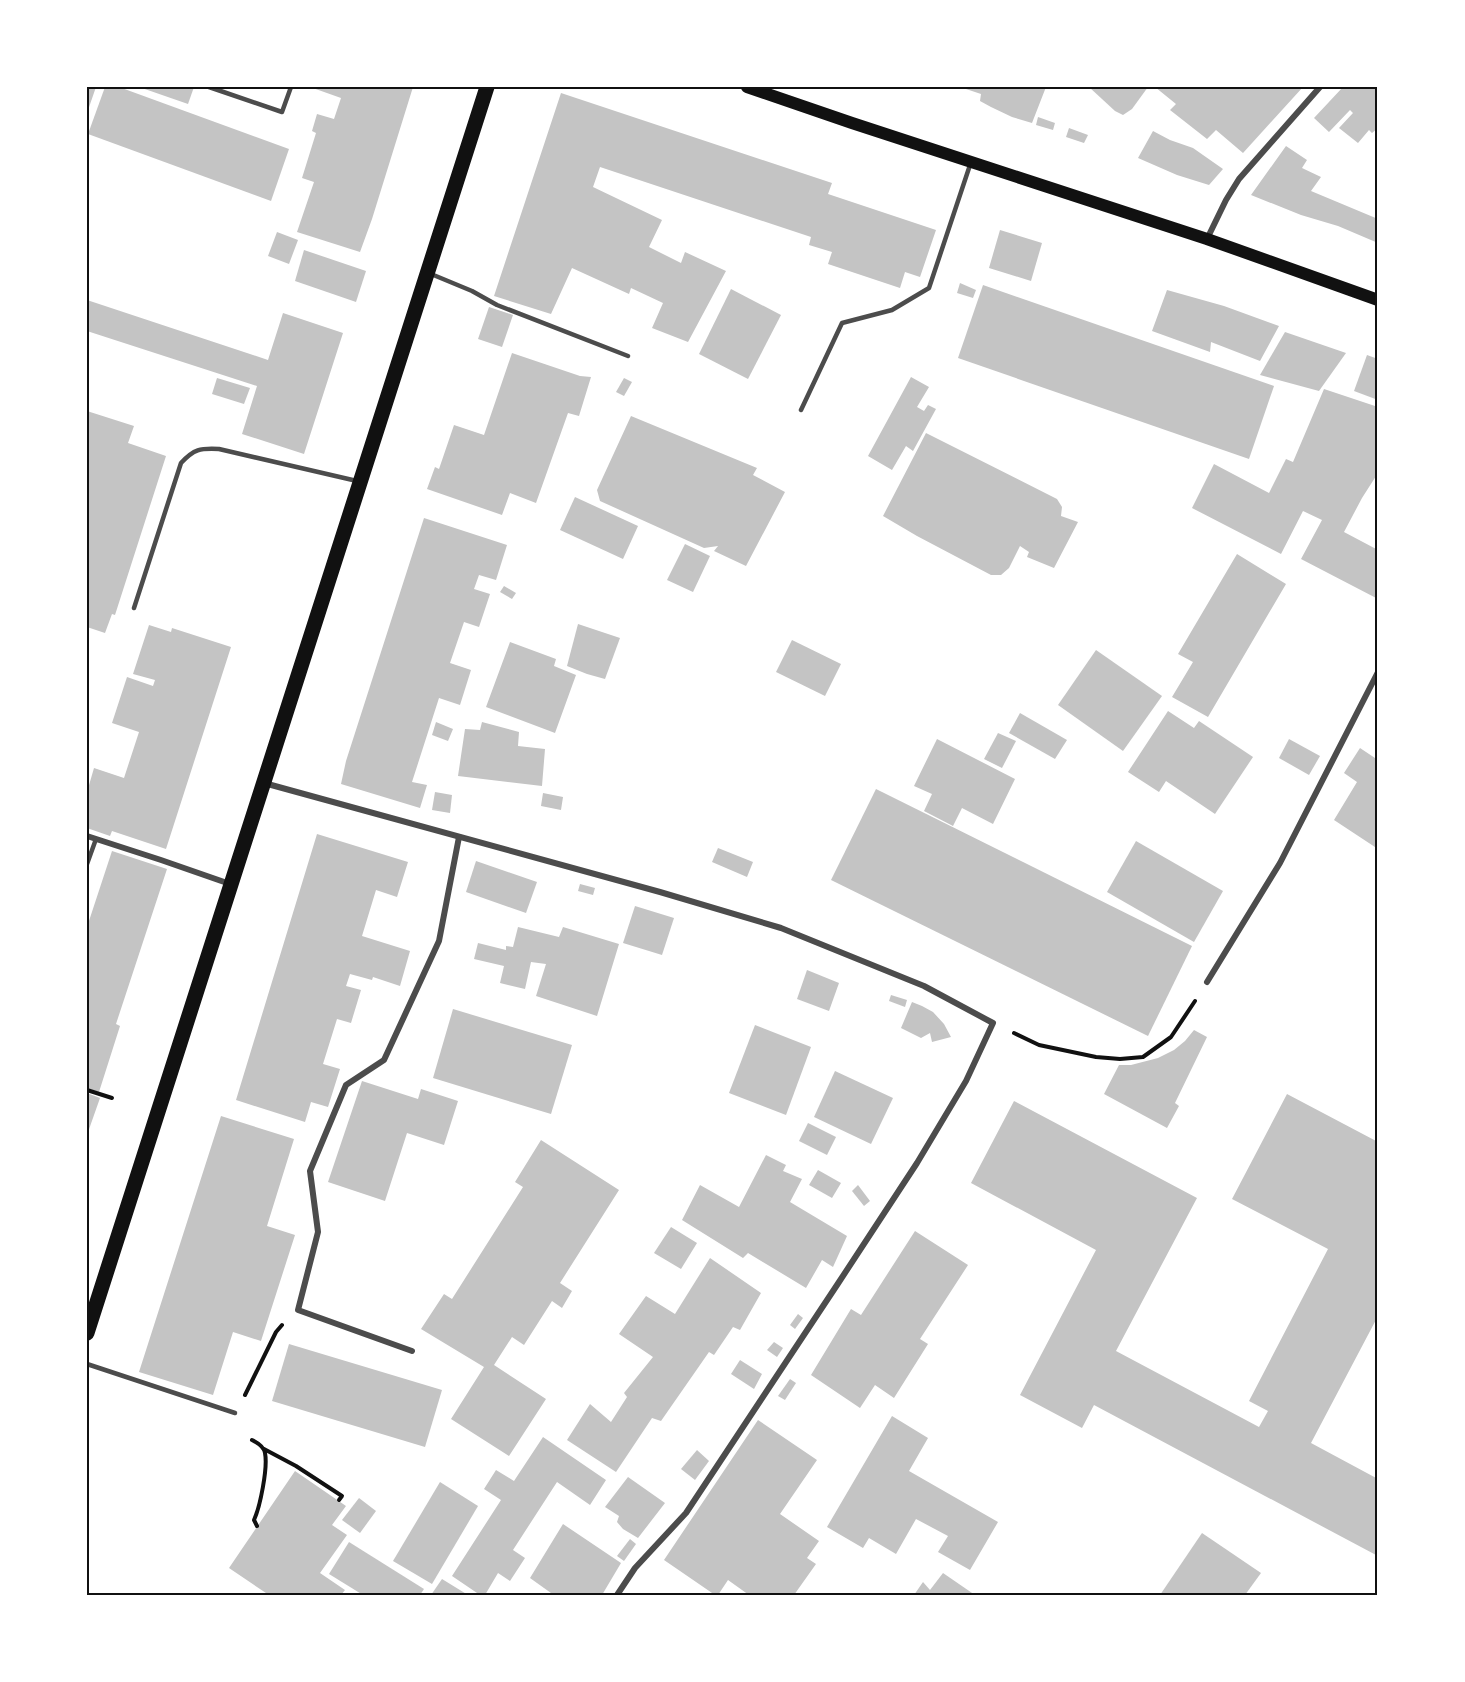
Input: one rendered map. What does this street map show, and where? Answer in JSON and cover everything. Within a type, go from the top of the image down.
[{"type":"main road","points":[[87,1333],[487,87]]},
{"type":"main road","points":[[747,87],[1208,239],[1378,300]]},
{"type":"street","points":[[1208,239],[1226,200],[1239,179],[1320,87]]},
{"type":"street","points":[[1207,982],[1280,863],[1378,672]]},
{"type":"street","points":[[263,783],[660,892],[781,928],[924,986],[993,1023],[966,1081],[917,1163],[839,1282],[686,1513],[635,1568],[617,1595]]},
{"type":"street","points":[[87,836],[231,885]]},
{"type":"street","points":[[412,1351],[298,1310],[318,1232],[310,1171],[346,1085],[384,1060],[439,941],[459,837]]},
{"type":"lane","points":[[209,87],[282,112],[291,87]]},
{"type":"lane","points":[[801,410],[842,323],[892,310],[929,288],[971,162]]},
{"type":"lane","points":[[427,272],[472,291],[497,305],[628,356]]},
{"type":"lane","points":[[134,608],[181,463],[190,453],[201,448],[219,449],[360,482]]},
{"type":"lane","points":[[87,864],[96,839]]},
{"type":"lane","points":[[87,1364],[235,1413]]},
{"type":"path","points":[[993,1023],[1039,1045],[1096,1057],[1120,1059],[1143,1057],[1172,1037],[1207,982]]},
{"type":"path","points":[[87,1090],[112,1098]]},
{"type":"path","points":[[235,1413],[276,1332],[298,1310]]},
{"type":"path","points":[[252,1440],[342,1496],[339,1500]]},
{"type":"path","points":[[257,1526],[254,1520],[260,1504],[265,1466],[264,1449]]},
{"type":"building","points":[[87,87],[96,87],[87,113]]},
{"type":"building","points":[[105,87],[119,87],[289,149],[271,201],[88,134]]},
{"type":"building","points":[[139,87],[194,87],[188,104]]},
{"type":"building","points":[[310,87],[413,87],[360,252],[297,232],[314,182],[302,178],[316,133],[312,131],[317,114],[334,119],[341,98]]},
{"type":"building","points":[[960,87],[1046,87],[1032,123],[991,107],[980,101],[981,94]]},
{"type":"building","points":[[1089,87],[1148,87],[1132,109],[1123,115],[1115,111]]},
{"type":"building","points":[[1155,87],[1303,87],[1243,153],[1216,130],[1207,139],[1170,110],[1176,104]]},
{"type":"building","points":[[1343,87],[1378,87],[1378,128],[1372,133],[1369,130],[1358,143],[1339,128],[1353,113],[1350,110],[1329,132],[1314,118]]},
{"type":"building","points":[[561,93],[832,183],[828,194],[936,230],[920,277],[905,272],[900,288],[828,264],[832,252],[809,245],[811,237],[600,167],[593,187],[662,220],[649,247],[681,263],[685,252],[726,271],[688,342],[652,328],[663,303],[631,288],[629,294],[572,268],[551,314],[494,296]]},
{"type":"building","points":[[1038,117],[1055,123],[1053,130],[1036,125]]},
{"type":"building","points":[[1069,128],[1088,135],[1084,143],[1066,137]]},
{"type":"building","points":[[1153,131],[1193,148],[1223,169],[1209,185],[1177,175],[1138,158]]},
{"type":"building","points":[[1286,146],[1307,160],[1302,168],[1321,177],[1311,191],[1378,219],[1378,243],[1251,195]]},
{"type":"building","points":[[1000,230],[1042,243],[1031,281],[989,268]]},
{"type":"building","points":[[277,232],[298,240],[289,264],[268,256]]},
{"type":"building","points":[[304,250],[366,271],[356,302],[295,281]]},
{"type":"building","points":[[960,283],[976,290],[973,298],[957,293]]},
{"type":"building","points":[[983,285],[1274,386],[1249,459],[958,358]]},
{"type":"building","points":[[731,289],[781,315],[748,379],[699,354]]},
{"type":"building","points":[[1167,290],[1224,306],[1279,326],[1260,361],[1211,342],[1210,352],[1152,331]]},
{"type":"building","points":[[87,300],[268,360],[283,313],[343,333],[304,454],[242,434],[257,386],[87,331]]},
{"type":"building","points":[[489,307],[513,315],[502,347],[478,339]]},
{"type":"building","points":[[1285,332],[1346,353],[1319,391],[1260,375]]},
{"type":"building","points":[[512,353],[580,376],[591,377],[579,416],[568,413],[536,503],[510,493],[502,515],[427,489],[435,467],[439,469],[454,425],[484,435]]},
{"type":"building","points":[[1367,355],[1378,359],[1378,400],[1354,391]]},
{"type":"building","points":[[911,377],[929,387],[917,407],[924,411],[928,405],[936,409],[913,451],[906,446],[892,470],[868,456]]},
{"type":"building","points":[[217,378],[250,388],[244,404],[212,394]]},
{"type":"building","points":[[624,378],[632,382],[624,396],[616,392]]},
{"type":"building","points":[[1324,389],[1378,407],[1378,473],[1344,532],[1378,550],[1378,599],[1301,559],[1322,520],[1303,511],[1281,554],[1192,508],[1214,464],[1269,493],[1286,459],[1293,462]]},
{"type":"building","points":[[87,411],[134,426],[128,443],[166,456],[115,615],[112,614],[105,633],[87,627]]},
{"type":"building","points":[[631,416],[757,468],[753,475],[785,492],[746,566],[714,551],[718,546],[704,548],[600,501],[597,490]]},
{"type":"building","points":[[926,433],[1057,499],[1062,507],[1061,516],[1078,522],[1054,568],[1027,557],[1029,552],[1020,546],[1009,568],[1001,575],[991,575],[883,516]]},
{"type":"building","points":[[575,497],[638,526],[623,559],[560,530]]},
{"type":"building","points":[[424,518],[507,545],[496,580],[479,575],[474,589],[490,594],[479,627],[464,622],[450,663],[471,670],[460,705],[439,698],[412,782],[427,785],[420,808],[341,784],[346,761]]},
{"type":"building","points":[[685,544],[710,556],[693,592],[667,580]]},
{"type":"building","points":[[1237,554],[1286,584],[1208,717],[1172,697],[1193,662],[1178,654]]},
{"type":"building","points":[[504,586],[516,593],[512,599],[500,592]]},
{"type":"building","points":[[578,624],[620,638],[605,679],[567,666]]},
{"type":"building","points":[[149,625],[171,632],[172,628],[231,647],[166,849],[112,831],[110,836],[87,828],[87,792],[94,768],[124,778],[139,732],[112,723],[127,677],[153,686],[155,680],[133,674]]},
{"type":"building","points":[[792,640],[841,664],[825,696],[776,672]]},
{"type":"building","points":[[510,642],[556,659],[554,666],[576,675],[555,733],[486,707]]},
{"type":"building","points":[[1096,650],[1162,696],[1123,751],[1058,705]]},
{"type":"building","points":[[1168,711],[1194,728],[1199,721],[1253,757],[1215,814],[1166,781],[1159,792],[1128,772]]},
{"type":"building","points":[[1020,713],[1067,740],[1055,759],[1009,733]]},
{"type":"building","points":[[436,722],[453,729],[448,741],[432,735]]},
{"type":"building","points":[[482,722],[519,732],[518,746],[545,749],[542,786],[458,776],[465,729],[480,730]]},
{"type":"building","points":[[998,733],[1016,741],[1002,768],[984,759]]},
{"type":"building","points":[[937,739],[1015,779],[993,824],[962,808],[953,826],[924,811],[932,794],[914,786]]},
{"type":"building","points":[[1289,739],[1320,756],[1309,775],[1279,758]]},
{"type":"building","points":[[1360,748],[1378,760],[1378,849],[1334,820],[1357,782],[1344,773]]},
{"type":"building","points":[[876,789],[1192,946],[1148,1036],[831,880]]},
{"type":"building","points":[[435,792],[452,795],[450,813],[432,810]]},
{"type":"building","points":[[543,793],[563,797],[561,810],[541,806]]},
{"type":"building","points":[[317,834],[408,862],[397,897],[376,890],[362,936],[410,951],[400,986],[373,977],[372,980],[350,974],[346,986],[361,990],[351,1023],[337,1019],[323,1064],[340,1069],[328,1107],[311,1102],[305,1122],[236,1100]]},
{"type":"building","points":[[1136,841],[1223,891],[1194,942],[1107,892]]},
{"type":"building","points":[[718,848],[753,862],[747,877],[712,862]]},
{"type":"building","points":[[112,851],[167,869],[116,1024],[120,1026],[99,1092],[87,1088],[87,927]]},
{"type":"building","points":[[476,861],[537,882],[526,913],[466,892]]},
{"type":"building","points":[[580,884],[595,888],[593,895],[578,891]]},
{"type":"building","points":[[635,906],[674,918],[662,955],[623,943]]},
{"type":"building","points":[[518,927],[559,937],[563,927],[619,944],[597,1016],[536,996],[546,964],[531,962],[525,989],[500,983],[504,966],[474,959],[478,943],[506,950],[506,946],[513,947]]},
{"type":"building","points":[[807,970],[839,983],[829,1011],[797,999]]},
{"type":"building","points":[[891,995],[907,1000],[905,1007],[889,1001]]},
{"type":"building","points":[[912,1002],[933,1012],[944,1024],[951,1037],[932,1042],[930,1033],[921,1038],[901,1028]]},
{"type":"building","points":[[453,1009],[572,1045],[551,1114],[433,1078]]},
{"type":"building","points":[[755,1025],[811,1047],[786,1115],[729,1093]]},
{"type":"building","points":[[1194,1030],[1207,1037],[1175,1103],[1179,1106],[1167,1128],[1104,1094],[1119,1065],[1131,1065],[1158,1058],[1174,1050]]},
{"type":"building","points":[[835,1071],[893,1098],[871,1144],[814,1117]]},
{"type":"building","points":[[362,1081],[418,1099],[421,1089],[458,1101],[444,1145],[407,1133],[385,1201],[328,1182]]},
{"type":"building","points":[[87,1093],[100,1098],[87,1135]]},
{"type":"building","points":[[1287,1094],[1378,1142],[1378,1316],[1311,1443],[1378,1479],[1378,1551],[1376,1555],[1094,1405],[1082,1428],[1020,1395],[1096,1250],[971,1183],[1014,1101],[1197,1198],[1116,1351],[1259,1427],[1268,1411],[1249,1401],[1328,1249],[1232,1199]]},
{"type":"building","points":[[221,1116],[294,1139],[267,1226],[295,1235],[261,1341],[233,1332],[213,1395],[139,1372]]},
{"type":"building","points":[[808,1123],[836,1137],[827,1155],[799,1141]]},
{"type":"building","points":[[541,1140],[619,1190],[560,1283],[572,1291],[562,1308],[552,1301],[524,1345],[512,1337],[494,1365],[546,1399],[509,1456],[451,1419],[484,1367],[421,1329],[444,1294],[452,1299],[523,1187],[515,1182]]},
{"type":"building","points":[[766,1155],[786,1165],[783,1171],[802,1179],[790,1202],[847,1236],[833,1267],[822,1260],[806,1288],[748,1253],[743,1258],[682,1220],[700,1185],[739,1207]]},
{"type":"building","points":[[818,1170],[841,1183],[832,1198],[809,1185]]},
{"type":"building","points":[[858,1185],[870,1201],[864,1206],[852,1191]]},
{"type":"building","points":[[671,1227],[697,1243],[681,1269],[654,1253]]},
{"type":"building","points":[[915,1231],[968,1265],[920,1339],[928,1344],[894,1398],[875,1385],[860,1408],[811,1375],[851,1309],[861,1315]]},
{"type":"building","points":[[710,1258],[761,1293],[740,1330],[733,1327],[714,1355],[709,1352],[661,1421],[652,1418],[616,1472],[567,1440],[590,1404],[611,1422],[627,1397],[624,1393],[653,1357],[619,1334],[646,1296],[675,1314]]},
{"type":"building","points":[[798,1314],[803,1318],[795,1329],[790,1325]]},
{"type":"building","points":[[774,1342],[783,1348],[777,1357],[767,1350]]},
{"type":"building","points":[[289,1344],[442,1390],[425,1447],[272,1401]]},
{"type":"building","points":[[740,1360],[762,1374],[754,1389],[731,1374]]},
{"type":"building","points":[[790,1379],[796,1383],[785,1400],[778,1396]]},
{"type":"building","points":[[892,1416],[928,1438],[909,1471],[998,1522],[970,1570],[938,1552],[948,1536],[916,1519],[896,1554],[869,1538],[863,1548],[827,1527]]},
{"type":"building","points":[[758,1420],[817,1460],[780,1514],[819,1541],[807,1558],[816,1564],[794,1595],[749,1595],[728,1580],[718,1595],[715,1595],[664,1560]]},
{"type":"building","points":[[543,1437],[606,1480],[590,1505],[557,1482],[513,1550],[525,1558],[510,1581],[498,1573],[485,1595],[480,1595],[452,1576],[501,1500],[484,1489],[496,1470],[514,1481]]},
{"type":"building","points":[[697,1450],[709,1461],[695,1480],[681,1469]]},
{"type":"building","points":[[295,1471],[346,1506],[332,1525],[347,1535],[320,1573],[345,1590],[341,1595],[269,1595],[229,1568]]},
{"type":"building","points":[[628,1477],[665,1503],[638,1538],[623,1529],[617,1522],[619,1516],[605,1507]]},
{"type":"building","points":[[440,1482],[478,1506],[432,1584],[393,1561]]},
{"type":"building","points":[[359,1498],[376,1511],[360,1533],[342,1520]]},
{"type":"building","points":[[563,1524],[621,1563],[602,1595],[550,1595],[551,1593],[530,1578]]},
{"type":"building","points":[[1202,1533],[1261,1573],[1245,1595],[1160,1595]]},
{"type":"building","points":[[630,1539],[636,1544],[624,1561],[617,1556]]},
{"type":"building","points":[[349,1542],[424,1589],[420,1595],[363,1595],[329,1574]]},
{"type":"building","points":[[943,1573],[975,1595],[914,1595],[923,1582],[930,1590]]},
{"type":"building","points":[[442,1579],[468,1595],[431,1595]]}]
